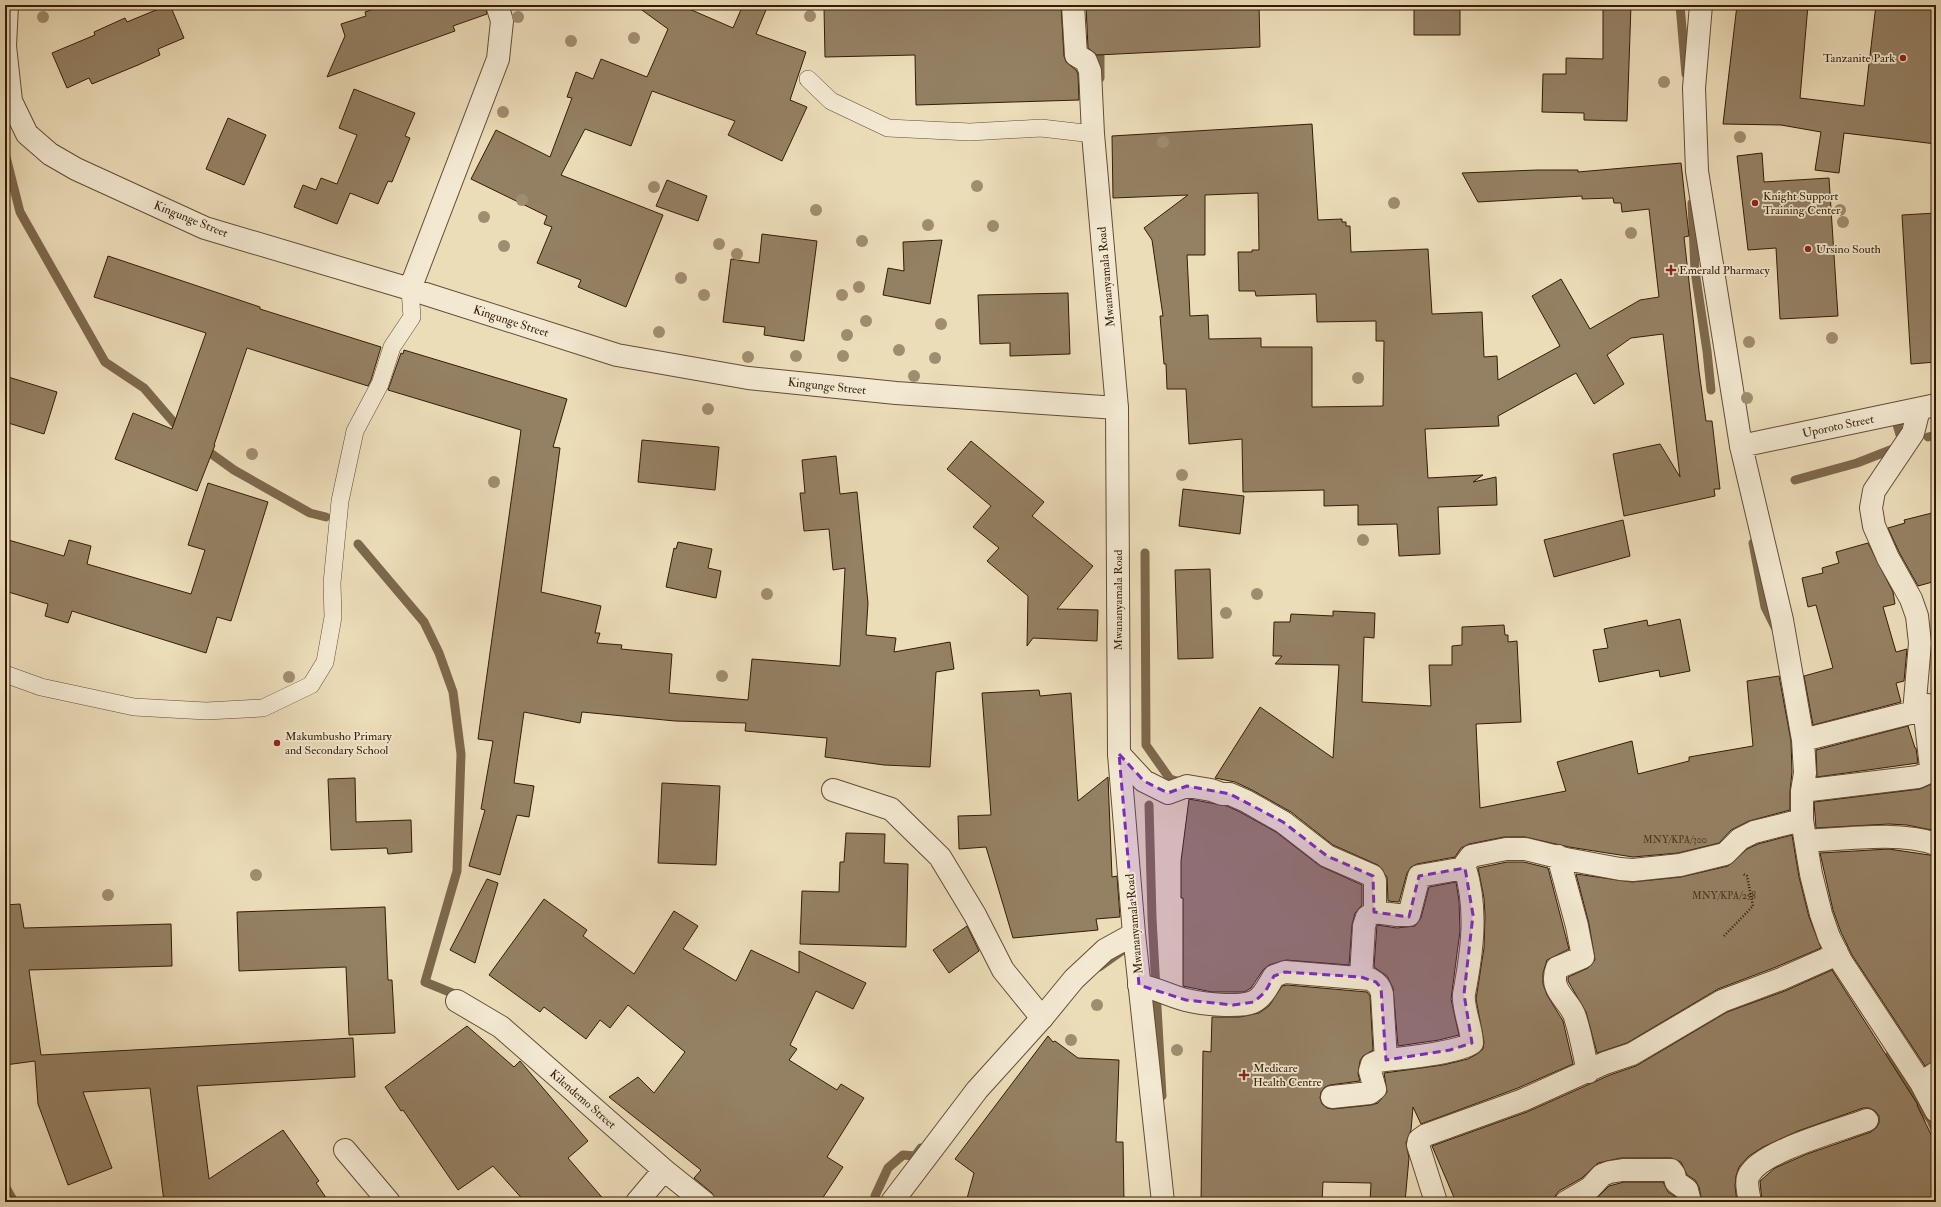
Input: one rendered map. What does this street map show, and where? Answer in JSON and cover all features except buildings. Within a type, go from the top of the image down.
[{"type":"street","name":"Kingunge Street","points":[[6,5],[5,46],[11,101],[27,134],[50,154],[76,169],[205,228],[410,289],[617,354],[748,378],[896,393],[1117,408]]},
{"type":"street","points":[[410,289],[498,59],[502,21],[497,5]]},
{"type":"street","name":"Mwananyamala Road","points":[[1073,5],[1076,55],[1086,61],[1090,71],[1093,134],[1117,408],[1119,754],[1139,985],[1163,1202]]},
{"type":"street","points":[[1701,5],[1694,88],[1697,171],[1741,446],[1782,620],[1803,740],[1805,773],[1802,792],[1802,820],[1816,896],[1829,938],[1837,952],[1929,1078],[1936,1110]]},
{"type":"street","points":[[1802,792],[1911,778],[1929,772],[1931,767],[1917,616],[1911,599],[1888,558],[1874,526],[1871,508],[1874,491],[1913,434],[1927,407]]},
{"type":"street","name":"Uporoto Street","points":[[1741,446],[1927,407]]},
{"type":"street","points":[[1803,740],[1925,707]]},
{"type":"street","points":[[1119,754],[1144,781],[1168,793],[1187,786],[1211,790],[1222,794],[1230,794],[1246,801],[1283,822],[1327,856],[1372,876],[1375,881],[1375,912]]},
{"type":"street","points":[[833,790],[891,809],[940,857],[975,915],[1003,970],[1042,1018]]},
{"type":"street","points":[[1332,1097],[1370,1093],[1374,1091],[1375,1089],[1370,1071],[1372,1064],[1386,1060],[1450,1050],[1467,1046],[1472,1043],[1464,994],[1473,932],[1473,915],[1465,868],[1465,864],[1470,856],[1506,849],[1525,849],[1566,859],[1633,870],[1680,865],[1716,857],[1728,852],[1737,841],[1747,835],[1775,826],[1802,820]]},
{"type":"street","points":[[1806,841],[1898,838],[1926,841],[1936,844]]},
{"type":"street","points":[[1558,856],[1577,926],[1583,957],[1557,968],[1556,981],[1558,991],[1563,1001],[1570,1007],[1576,1020],[1588,1072]]},
{"type":"street","points":[[1361,977],[1364,926],[1367,917],[1375,912],[1409,915],[1420,876],[1465,868]]},
{"type":"street","points":[[892,1202],[976,1090],[1042,1018],[1074,979],[1105,950],[1134,934]]},
{"type":"street","points":[[1436,1202],[1420,1156],[1418,1145],[1419,1140],[1426,1135],[1441,1128],[1523,1100],[1588,1072],[1605,1063],[1632,1054],[1722,1001],[1781,979],[1831,957],[1837,952]]},
{"type":"street","points":[[1139,985],[1156,988],[1186,1000],[1233,1005],[1254,1002],[1265,992],[1274,976],[1285,972],[1361,977],[1376,982],[1381,988],[1384,1010],[1386,1060]]},
{"type":"street","name":"Kilendemo Street","points":[[457,1001],[500,1027],[664,1170],[704,1202]]},
{"type":"street","points":[[1750,1202],[1747,1182],[1748,1175],[1762,1162],[1780,1151],[1867,1120]]},
{"type":"street","points":[[345,1150],[389,1202]]},
{"type":"street","points":[[637,1202],[664,1170]]},
{"type":"street","points":[[1566,1202],[1590,1188],[1602,1175],[1623,1170],[1671,1170],[1678,1185],[1687,1190],[1690,1202]]},
{"type":"lane","points":[[808,79],[831,101],[888,128],[970,132],[1041,128],[1093,134]]},
{"type":"lane","points":[[5,674],[41,687],[134,707],[206,711],[263,708],[311,685],[325,662],[333,617],[332,583],[340,501],[355,431],[380,384],[392,347],[412,317],[410,289]]},
{"type":"path","points":[[1716,857],[1736,872],[1747,876],[1753,903],[1750,910],[1724,936]]},
{"type":"highlighted area","points":[[1119,754],[1144,781],[1168,793],[1187,786],[1230,794],[1283,822],[1327,856],[1373,876],[1374,912],[1409,917],[1419,876],[1465,868],[1473,915],[1464,994],[1472,1043],[1450,1050],[1386,1060],[1381,988],[1376,982],[1361,977],[1285,972],[1274,976],[1265,992],[1254,1002],[1233,1005],[1186,1000],[1139,985]]},
{"type":"waterway","points":[[1680,5],[1686,74]]},
{"type":"waterway","points":[[1100,42],[1100,78]]},
{"type":"waterway","points":[[5,153],[20,212],[105,362],[144,388],[182,432]]},
{"type":"waterway","points":[[1692,203],[1695,271],[1707,351],[1711,390]]},
{"type":"waterway","points":[[1795,480],[1857,463],[1903,445],[1894,414]]},
{"type":"waterway","points":[[1928,437],[1936,435]]},
{"type":"waterway","points":[[202,447],[234,470],[310,513],[326,517]]},
{"type":"waterway","points":[[1753,543],[1765,607],[1775,627]]},
{"type":"waterway","points":[[358,544],[424,622],[439,653],[453,692],[461,754],[457,871],[425,982],[457,995]]},
{"type":"waterway","points":[[1145,553],[1146,745],[1170,779],[1183,783]]},
{"type":"waterway","points":[[1149,805],[1152,918],[1162,1096]]},
{"type":"waterway","points":[[1099,967],[1123,950]]},
{"type":"waterway","points":[[1890,1055],[1905,1087],[1931,1120],[1936,1132]]},
{"type":"waterway","points":[[875,1196],[888,1168],[903,1155],[915,1156],[921,1148]]},
{"type":"waterway","points":[[5,1186],[14,1202]]},
{"type":"place","name":"Tanzanite Park","points":[[1903,58]]},
{"type":"place","name":"Knight Support Training Center","points":[[1755,203]]},
{"type":"place","name":"Ursino South","points":[[1808,249]]},
{"type":"place","name":"Emerald Pharmacy","points":[[1671,270]]},
{"type":"place","name":"Makumbusho Primary and Secondary School","points":[[277,743]]},
{"type":"place","name":"Medicare Health Centre","points":[[1244,1075]]}]
